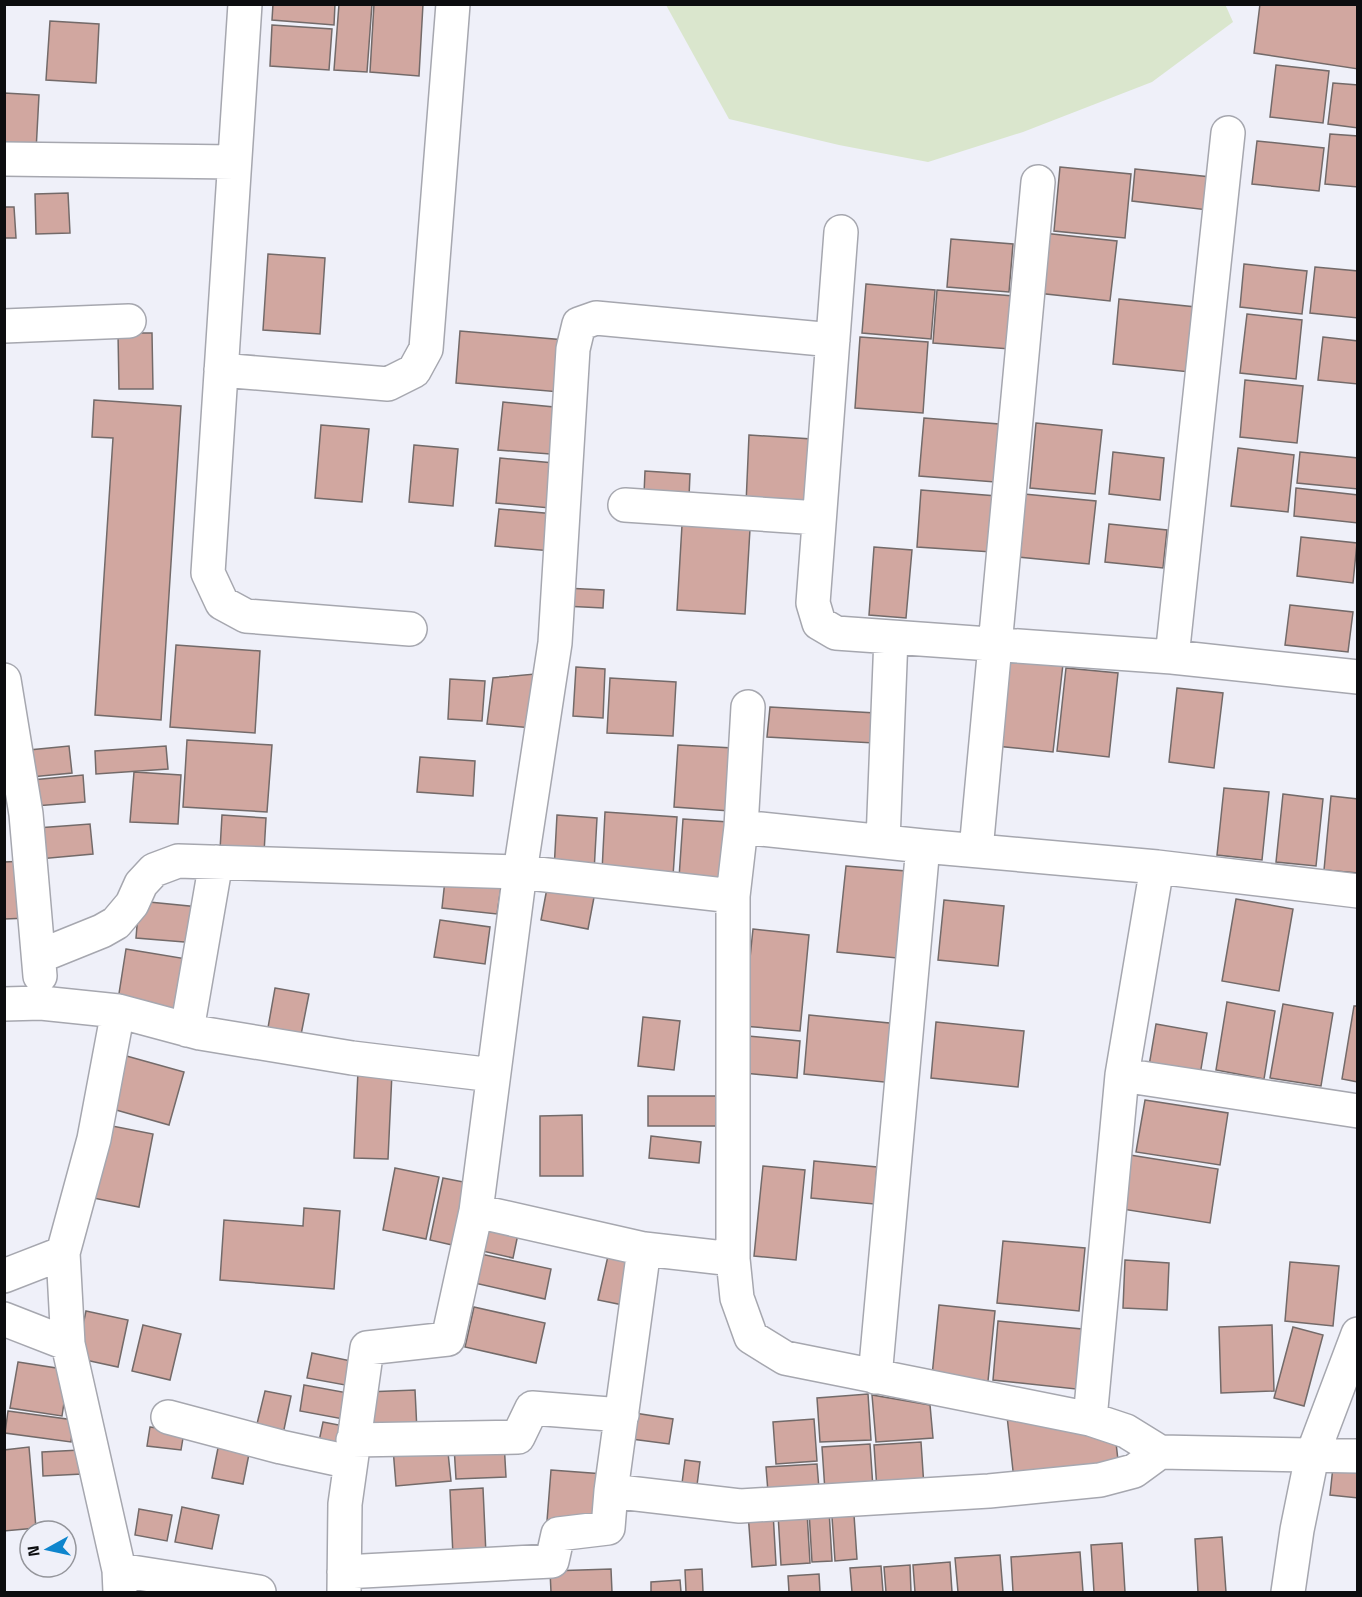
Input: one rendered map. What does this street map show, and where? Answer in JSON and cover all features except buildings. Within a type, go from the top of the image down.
[{"type":"street","points":[[245,4],[208,573],[222,603],[246,616],[410,629]]},
{"type":"street","points":[[221,370],[388,384],[414,371],[426,349],[453,4]]},
{"type":"street","points":[[1172,657],[1228,133]]},
{"type":"street","points":[[4,159],[234,162]]},
{"type":"street","points":[[976,850],[1038,182]]},
{"type":"street","points":[[841,232],[813,603],[819,623],[836,633],[1172,657],[1358,677]]},
{"type":"street","points":[[644,1249],[608,1527],[558,1534],[552,1561],[344,1582],[345,1504],[367,1348],[448,1339],[476,1211],[520,872],[555,643],[572,360],[579,324],[596,318],[833,340]]},
{"type":"street","points":[[4,326],[129,321]]},
{"type":"street","points":[[625,505],[819,518]]},
{"type":"street","points":[[883,841],[891,637]]},
{"type":"street","points":[[4,680],[26,814],[40,956],[42,1004]]},
{"type":"street","points":[[748,707],[741,827],[733,896],[733,1259],[737,1298],[751,1336],[785,1358],[1090,1419],[1126,1431],[1160,1452],[1358,1456]]},
{"type":"street","points":[[741,827],[1157,867],[1358,891]]},
{"type":"street","points":[[875,1377],[923,846]]},
{"type":"street","points":[[40,956],[116,923],[132,904],[141,884],[154,870],[178,861],[520,872],[733,896]]},
{"type":"street","points":[[187,1030],[216,862]]},
{"type":"street","points":[[1090,1419],[1122,1075],[1157,867]]},
{"type":"street","points":[[4,1004],[42,1004],[118,1011],[187,1030],[352,1058],[493,1075]]},
{"type":"street","points":[[118,1011],[94,1138],[63,1253],[68,1344],[120,1581],[259,1593]]},
{"type":"street","points":[[1122,1075],[1358,1111]]},
{"type":"street","points":[[476,1211],[644,1249],[733,1259]]},
{"type":"street","points":[[4,1276],[63,1253]]},
{"type":"street","points":[[4,1319],[68,1344]]},
{"type":"street","points":[[1288,1593],[1297,1530],[1312,1456],[1358,1334]]},
{"type":"street","points":[[168,1418],[281,1447],[351,1451],[518,1437],[532,1408],[622,1415]]},
{"type":"street","points":[[611,1491],[740,1506],[990,1491],[1100,1480],[1134,1471],[1160,1452]]},
{"type":"green space","points":[[1225,4],[1233,22],[1152,82],[1023,132],[928,162],[839,145],[729,119],[666,5]]}]
